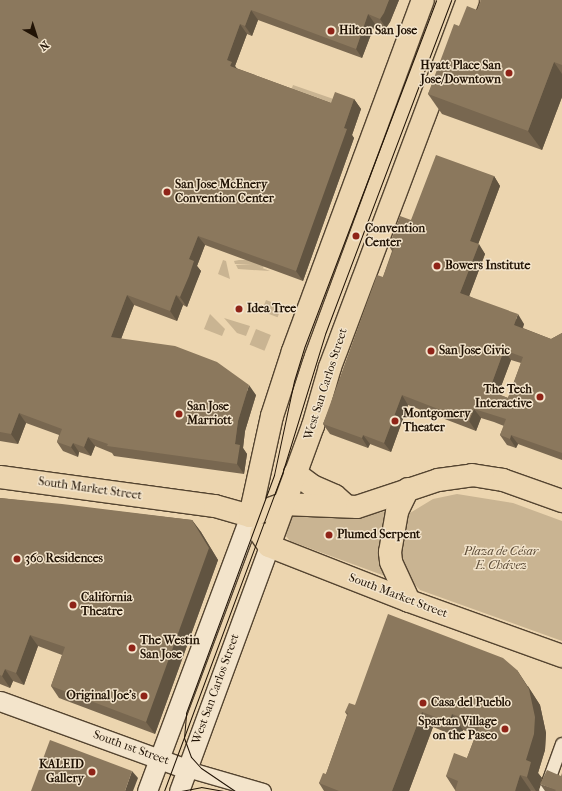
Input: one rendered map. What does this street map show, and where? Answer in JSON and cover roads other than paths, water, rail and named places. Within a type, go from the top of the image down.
[{"type":"main road","points":[[269,546],[250,516],[272,416],[293,351],[424,0]]},
{"type":"main road","name":"West San Carlos Street","points":[[269,546],[330,367],[468,0]]},
{"type":"main road","points":[[295,473],[312,486],[335,496],[348,508]]},
{"type":"main road","points":[[250,516],[283,504],[348,508],[366,505],[453,476],[472,475],[503,480],[562,501]]},
{"type":"main road","name":"South Market Street","points":[[0,477],[215,506],[250,516]]},
{"type":"main road","points":[[408,490],[398,512],[390,552],[393,567],[408,601]]},
{"type":"main road","name":"South Market Street","points":[[269,546],[408,601],[562,656]]},
{"type":"street","points":[[147,791],[250,516]]},
{"type":"street","name":"West San Carlos Street","points":[[179,791],[269,546]]},
{"type":"street","name":"South 1st Street","points":[[0,701],[187,769],[263,791]]},
{"type":"street","points":[[545,791],[562,744]]},
{"type":"tram line","points":[[235,791],[201,768],[191,757],[184,738],[186,713],[274,475],[294,381],[304,348],[436,0]]},
{"type":"tram line","points":[[164,791],[282,474],[325,334],[451,0]]},
{"type":"tram line","points":[[181,791],[201,787],[224,791]]},
{"type":"place","name":"Hilton San Jose","points":[[331,31]]},
{"type":"place","name":"Hyatt Place San Jose/Downtown","points":[[509,73]]},
{"type":"place","name":"San Jose McEnery Convention Center","points":[[167,192]]},
{"type":"place","name":"Convention Center","points":[[356,236]]},
{"type":"place","name":"Bowers Institute","points":[[437,266]]},
{"type":"place","name":"Idea Tree","points":[[239,309]]},
{"type":"place","name":"San Jose Civic","points":[[431,351]]},
{"type":"place","name":"The Tech Interactive","points":[[540,397]]},
{"type":"place","name":"San Jose Marriott","points":[[179,414]]},
{"type":"place","name":"Montgomery Theater","points":[[395,421]]},
{"type":"place","name":"Plumed Serpent","points":[[329,535]]},
{"type":"place","name":"360 Residences","points":[[17,559]]},
{"type":"place","name":"California Theatre","points":[[73,605]]},
{"type":"place","name":"The Westin San Jose","points":[[132,648]]},
{"type":"place","name":"Original Joe’s","points":[[144,696]]},
{"type":"place","name":"Casa del Pueblo","points":[[423,703]]},
{"type":"place","name":"Spartan Village on the Paseo","points":[[505,729]]},
{"type":"place","name":"KALEID Gallery","points":[[92,772]]},
{"type":"park label","name":"Plaza de César E. Chávez","points":[[501,559]]}]
